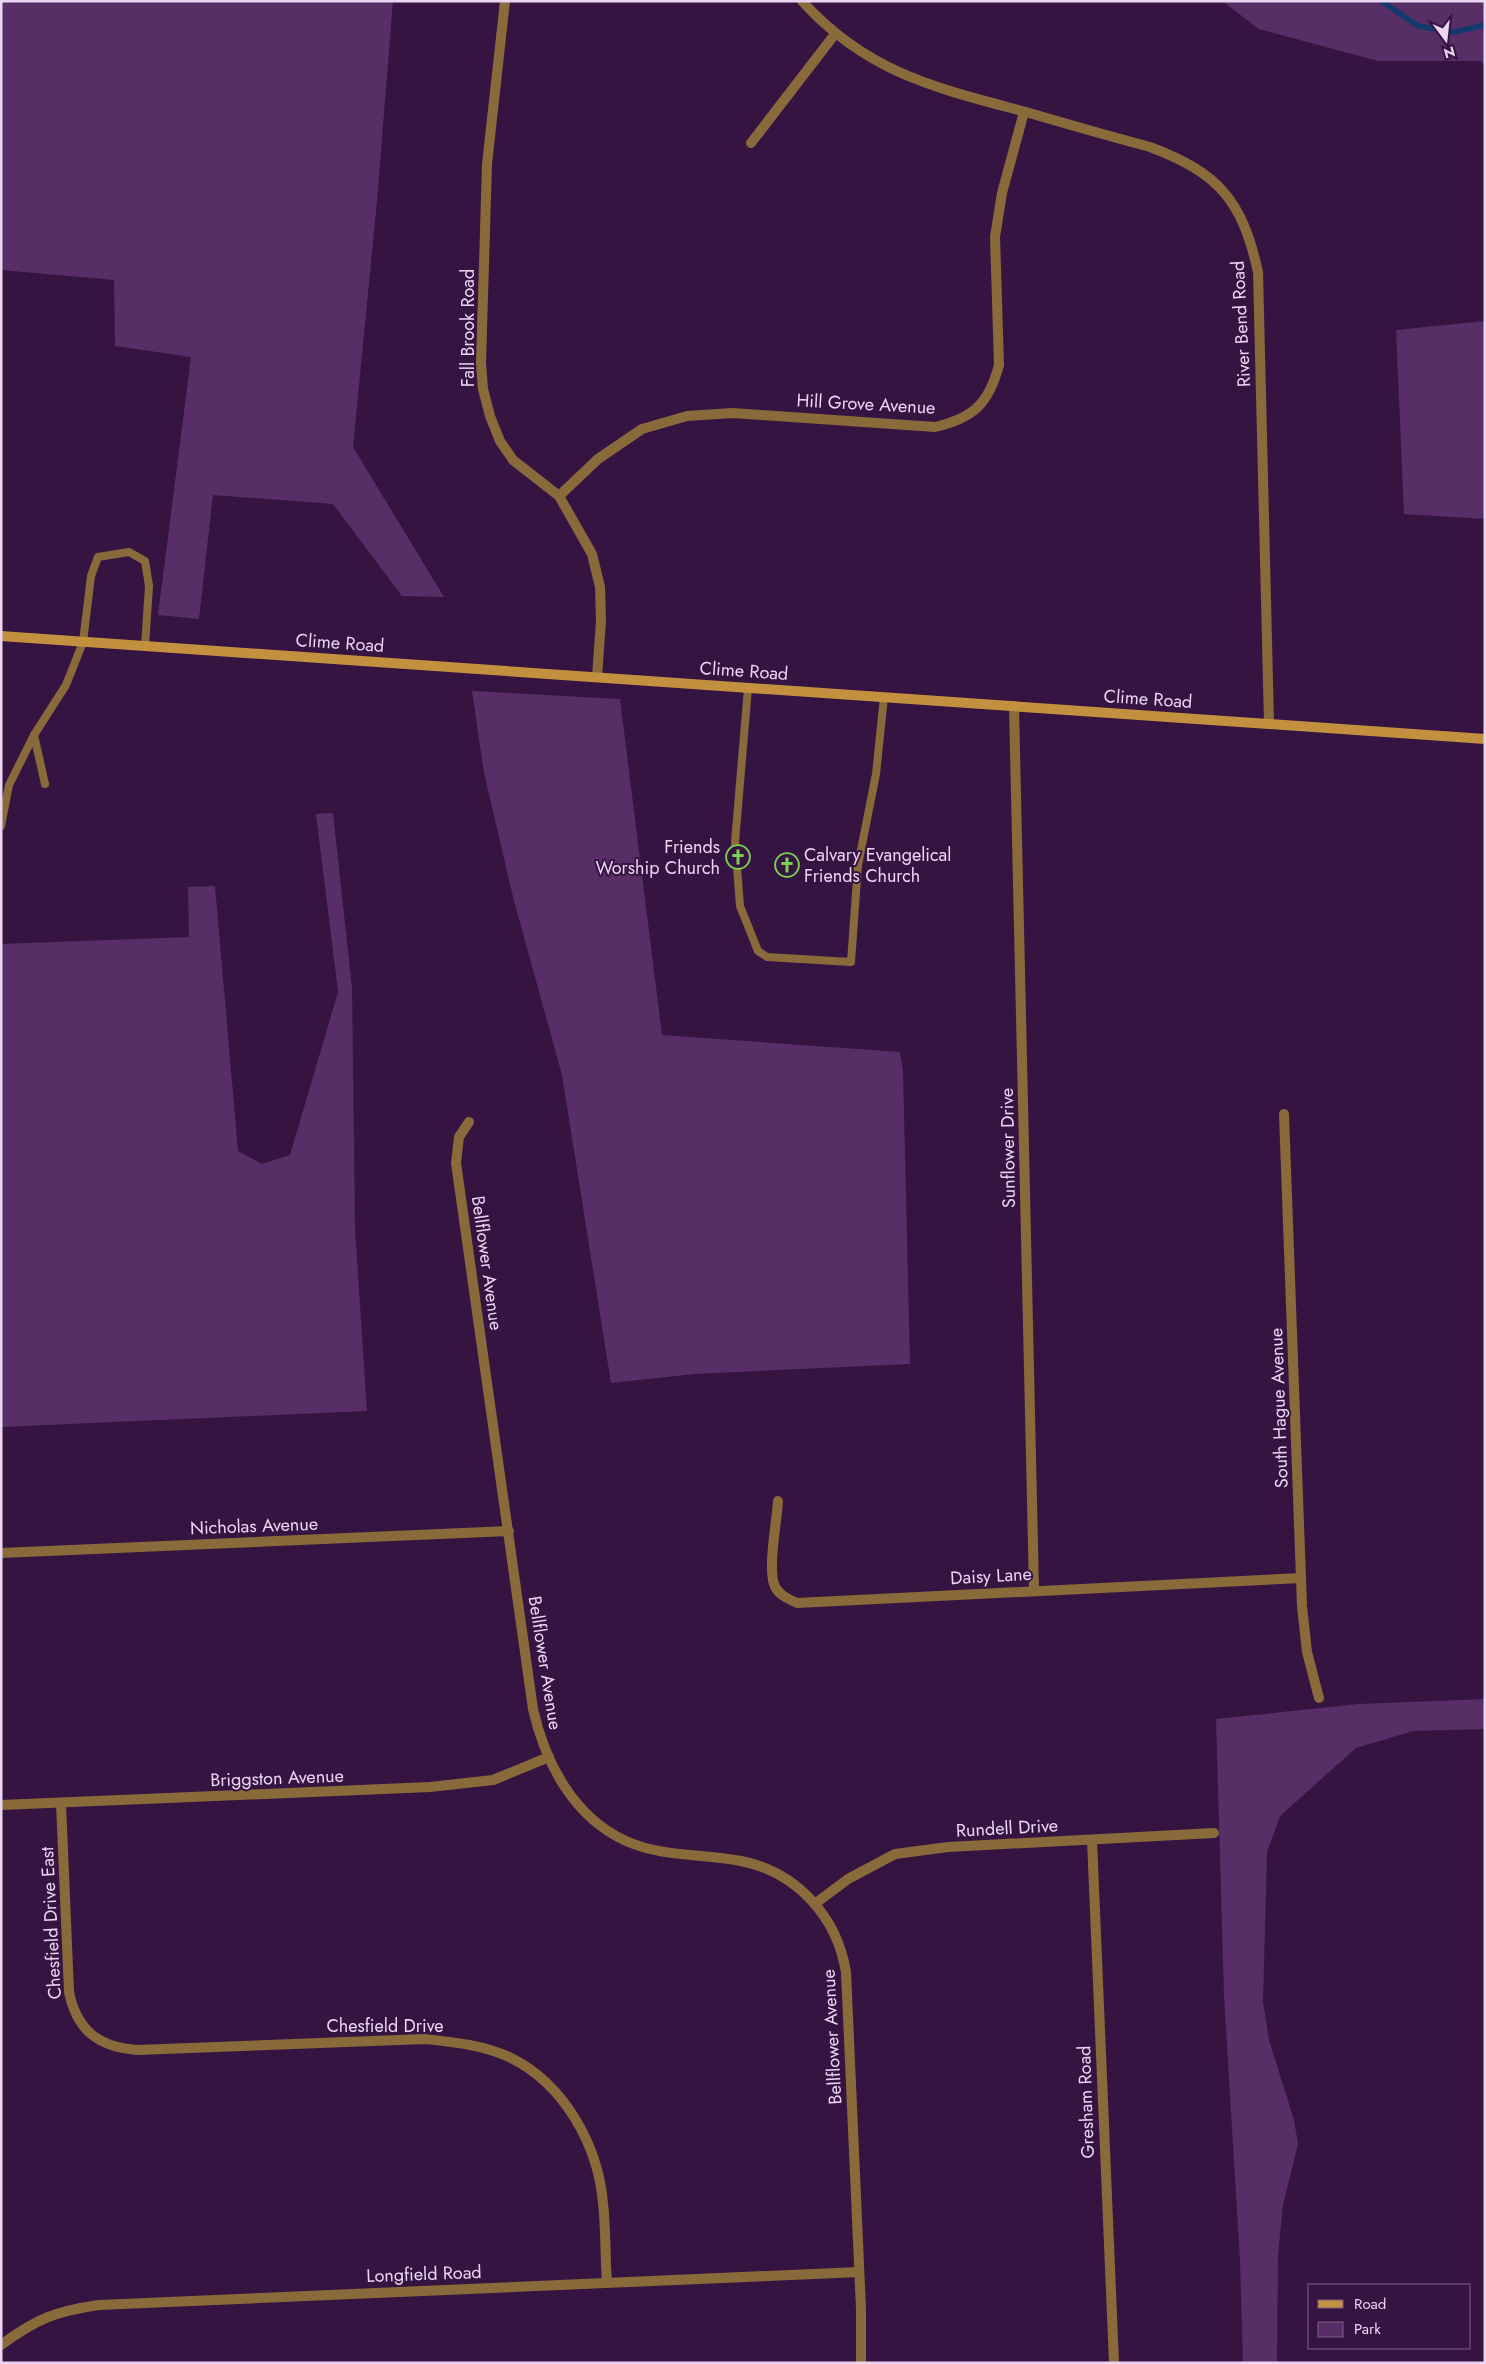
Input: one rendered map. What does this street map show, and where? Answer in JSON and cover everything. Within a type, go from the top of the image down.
[{"type":"main road","name":"Clime Road","points":[[1,636],[1485,739]]},
{"type":"street","name":"Fall Brook Road","points":[[505,1],[487,164],[481,363],[483,389],[490,416],[500,441],[513,460],[559,496],[592,554],[600,587],[601,621],[597,677]]},
{"type":"street","name":"River Bend Road","points":[[802,1],[835,34],[868,57],[902,74],[960,96],[1150,147],[1178,158],[1203,172],[1225,194],[1241,216],[1258,272],[1269,723]]},
{"type":"street","points":[[752,143],[835,34]]},
{"type":"street","name":"Hill Grove Avenue","points":[[559,496],[598,459],[642,429],[687,416],[733,413],[935,427],[954,422],[972,413],[985,400],[994,384],[999,365],[995,237],[1002,193],[1024,112]]},
{"type":"street","name":"Sunflower Drive","points":[[1014,706],[1034,1590]]},
{"type":"street","name":"South Hague Avenue","points":[[1284,1114],[1301,1578],[1307,1652],[1319,1698]]},
{"type":"street","name":"Bellflower Avenue","points":[[469,1122],[459,1137],[456,1163],[533,1709],[539,1735],[565,1788],[582,1810],[624,1840],[648,1849],[672,1854],[741,1860],[762,1867],[796,1885],[816,1903],[837,1936],[846,1972],[861,2363]]},
{"type":"street","name":"Daisy Lane","points":[[778,1501],[773,1569],[774,1584],[783,1597],[797,1603],[1301,1578]]},
{"type":"street","name":"Nicholas Avenue","points":[[1,1553],[509,1531]]},
{"type":"street","name":"Briggston Avenue","points":[[1,1805],[430,1788],[493,1780],[549,1757]]},
{"type":"street","name":"Chesfield Drive East","points":[[61,1803],[69,1992],[73,2009],[91,2035]]},
{"type":"street","name":"Rundell Drive","points":[[816,1903],[848,1879],[895,1854],[948,1847],[1214,1833]]},
{"type":"street","name":"Gresham Road","points":[[1092,1840],[1114,2363]]},
{"type":"street","name":"Chesfield Drive","points":[[91,2035],[121,2049],[137,2050],[425,2039],[466,2044],[510,2058],[536,2076],[563,2100],[585,2135],[596,2168],[603,2201],[607,2283]]},
{"type":"street","name":"Longfield Road","points":[[1,2345],[44,2317],[72,2309],[99,2305],[859,2272]]},
{"type":"lane","points":[[1,826],[9,785],[34,735],[66,685],[83,642],[91,576],[98,557],[129,552],[145,561],[149,586],[145,646]]},
{"type":"lane","points":[[748,688],[735,842],[740,906],[758,951],[767,957],[790,959],[851,962],[858,865],[876,774],[884,697]]},
{"type":"lane","points":[[34,735],[45,784]]},
{"type":"green space","points":[[1,1],[393,1],[377,201],[353,447],[444,597],[402,596],[333,504],[213,495],[199,619],[158,615],[191,357],[115,346],[114,280],[1,270]]},
{"type":"green space","points":[[1222,1],[1485,1],[1485,67],[1481,61],[1378,61],[1259,29]]},
{"type":"green space","points":[[1485,321],[1485,519],[1404,514],[1396,330]]},
{"type":"green space","points":[[472,691],[620,699],[662,1035],[900,1052],[903,1071],[910,1364],[694,1374],[611,1383],[562,1075],[514,901],[484,773]]},
{"type":"green space","points":[[333,813],[352,988],[355,1228],[367,1411],[1,1427],[1,944],[189,937],[188,887],[215,886],[238,1151],[262,1164],[290,1155],[338,992],[316,814]]},
{"type":"green space","points":[[1485,1699],[1485,1729],[1413,1731],[1356,1748],[1280,1816],[1267,1852],[1263,2002],[1269,2040],[1294,2120],[1298,2144],[1283,2205],[1278,2255],[1277,2363],[1243,2363],[1240,2260],[1224,1996],[1216,1719],[1359,1704]]},
{"type":"waterway","points":[[1381,1],[1418,26],[1454,32],[1485,25]]},
{"type":"place","name":"Friends Worship Church","points":[[738,857]]},
{"type":"place","name":"Calvary Evangelical Friends Church","points":[[787,865]]}]
